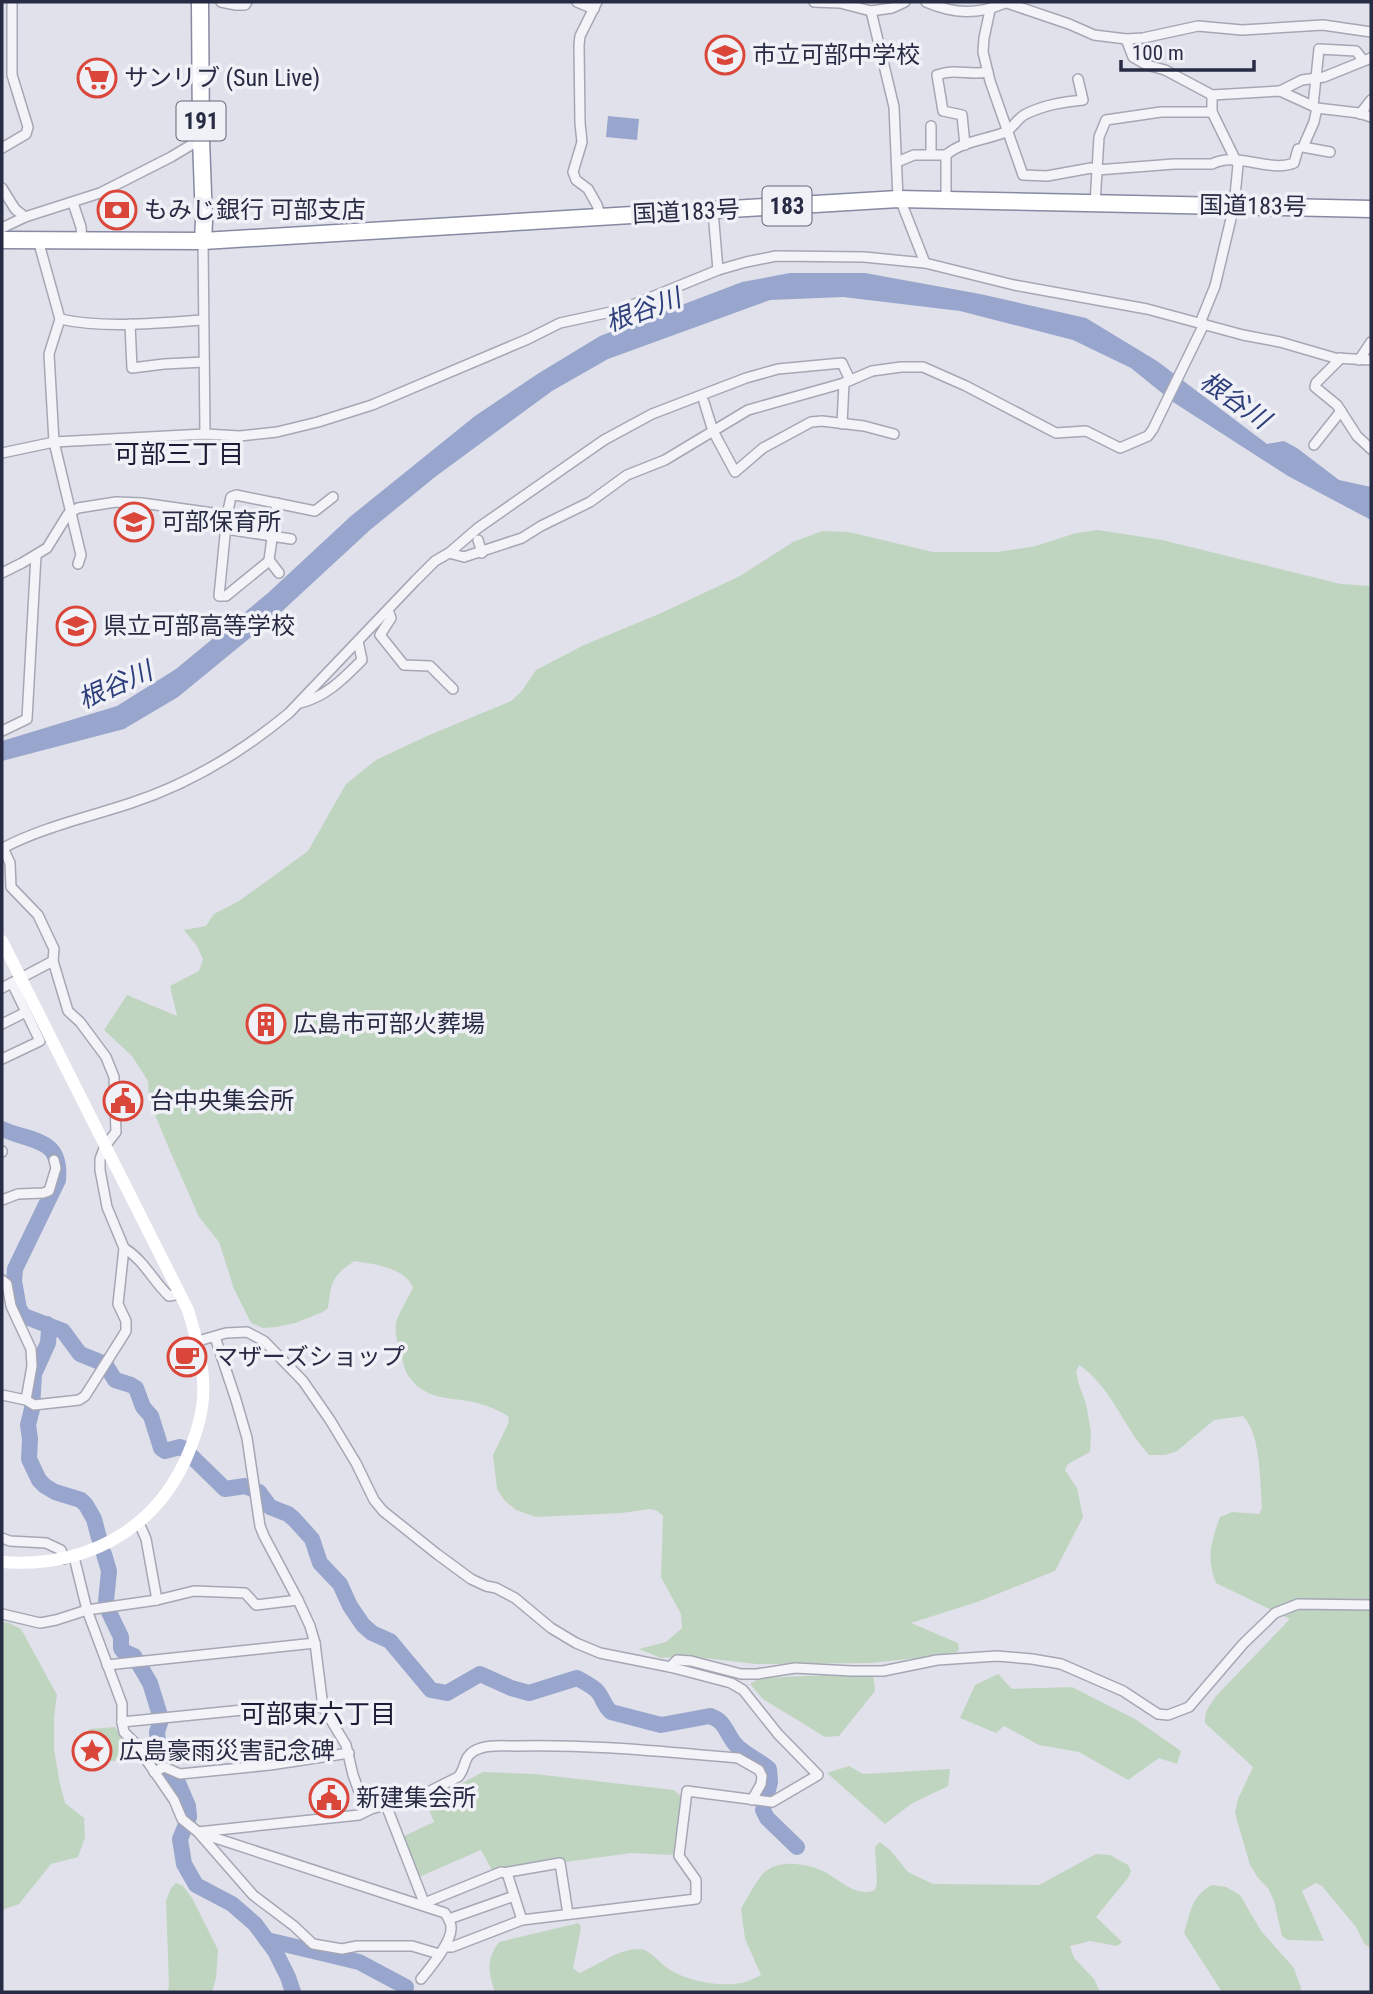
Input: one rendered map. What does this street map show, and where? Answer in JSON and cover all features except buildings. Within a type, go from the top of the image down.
[{"type":"highway","name":"191","points":[[200,2],[203,241]]},
{"type":"highway","name":"国道183号","points":[[2,240],[203,241],[899,199],[1371,209]]},
{"type":"street","points":[[2,148],[26,134],[28,127],[12,75],[12,2]]},
{"type":"street","points":[[221,2],[236,5],[245,5],[247,2]]},
{"type":"street","points":[[577,2],[595,5],[580,36],[582,142],[573,172],[576,180],[588,189],[600,217]]},
{"type":"street","points":[[814,2],[840,3],[871,11],[891,8],[905,2]]},
{"type":"street","points":[[926,2],[953,11],[990,10],[1004,2],[1094,35],[1126,39],[1198,26],[1242,30],[1323,25],[1371,32]]},
{"type":"street","points":[[990,10],[983,52],[1023,175],[1047,176],[1091,168],[1097,170],[1236,161],[1286,166],[1294,163],[1298,149]]},
{"type":"street","points":[[871,11],[894,107],[899,199],[925,263]]},
{"type":"street","points":[[1126,39],[1133,57],[1147,65],[1165,70],[1212,95],[1280,92],[1315,107],[1371,117]]},
{"type":"street","points":[[1330,152],[1303,147],[1314,122],[1319,49],[1356,51],[1367,59]]},
{"type":"street","points":[[1280,92],[1302,79],[1324,77],[1367,59]]},
{"type":"street","points":[[965,145],[962,115],[943,111],[937,75],[950,71],[976,75],[988,72]]},
{"type":"street","points":[[897,162],[914,155],[946,155],[965,145],[1007,131],[1021,117],[1034,111],[1056,103],[1083,100],[1079,79]]},
{"type":"street","points":[[449,553],[464,558],[522,538],[590,502],[627,475],[665,460],[748,410],[847,382],[872,371],[923,366],[1056,433],[1086,431],[1120,448],[1148,436],[1192,351],[1215,286],[1234,205],[1238,166],[1212,112],[1212,95]]},
{"type":"street","points":[[1360,114],[1371,100]]},
{"type":"street","points":[[1095,204],[1099,137],[1106,120],[1161,111],[1212,112]]},
{"type":"street","points":[[931,127],[931,154]]},
{"type":"street","points":[[2,228],[25,217],[100,193],[201,139]]},
{"type":"street","points":[[946,155],[946,199]]},
{"type":"street","points":[[2,188],[15,209],[25,217]]},
{"type":"street","points":[[73,203],[81,227],[82,240]]},
{"type":"street","points":[[713,211],[718,270]]},
{"type":"street","points":[[38,240],[60,319],[49,354],[54,442],[81,555],[78,565]]},
{"type":"street","points":[[203,241],[205,434]]},
{"type":"street","points":[[2,453],[54,442],[205,434],[240,436],[277,432],[372,405],[528,339],[545,329],[620,310],[718,270],[746,261],[776,256],[864,257],[925,263],[1014,285],[1147,309],[1340,358],[1371,360]]},
{"type":"street","points":[[60,319],[78,323],[130,324],[203,320]]},
{"type":"street","points":[[130,324],[132,368],[164,363],[204,362]]},
{"type":"street","points":[[1359,360],[1371,342]]},
{"type":"street","points":[[1340,358],[1315,387],[1337,405],[1357,436],[1371,449]]},
{"type":"street","points":[[2,1395],[30,1402],[79,1400],[85,1396],[126,1331],[126,1321],[118,1304],[124,1248],[107,1207],[100,1170],[100,1159],[116,1132],[114,1077],[106,1057],[80,1022],[68,1011],[53,961],[54,949],[38,915],[7,889],[10,863],[3,848],[134,802],[189,780],[223,761],[266,732],[298,704],[435,561],[604,440],[652,414],[746,378],[778,369],[842,363],[847,382],[842,424]]},
{"type":"street","points":[[704,402],[713,431],[735,472],[763,448],[811,422],[864,426],[894,434]]},
{"type":"street","points":[[1314,445],[1341,411]]},
{"type":"street","points":[[270,561],[226,596],[219,596],[231,497],[236,495],[315,511],[332,497]]},
{"type":"street","points":[[2,573],[47,548],[68,514],[78,508],[116,502],[142,503],[227,515]]},
{"type":"street","points":[[277,503],[270,561],[279,573]]},
{"type":"street","points":[[226,529],[291,539]]},
{"type":"street","points":[[478,540],[482,553]]},
{"type":"street","points":[[2,731],[27,719],[36,555]]},
{"type":"street","points":[[388,610],[391,618],[380,635],[404,666],[430,666],[453,689]]},
{"type":"street","points":[[298,704],[337,685],[362,660],[358,641]]},
{"type":"street","points":[[2,941],[26,1012],[40,1041],[2,1059]]},
{"type":"street","points":[[2,988],[53,961]]},
{"type":"street","points":[[2,1562],[26,1564],[69,1558],[92,1551],[139,1523],[176,1481],[198,1426],[203,1399],[198,1341],[180,1294],[106,1146],[16,981]]},
{"type":"street","points":[[2,1024],[26,1012]]},
{"type":"street","points":[[2,1200],[18,1194],[49,1191],[56,1168],[54,1160]]},
{"type":"street","points":[[124,1248],[135,1255],[169,1296],[180,1294]]},
{"type":"street","points":[[2,1280],[7,1284],[11,1306],[31,1349],[30,1402]]},
{"type":"street","points":[[2,1538],[46,1543],[61,1550],[69,1558],[122,1704],[124,1732],[158,1770],[186,1823],[198,1832],[253,1895],[313,1944],[342,1949],[357,1946],[412,1946],[442,1950],[522,1920],[696,1899],[696,1880],[679,1856],[687,1791],[772,1802],[818,1775],[778,1734],[743,1690],[724,1681],[670,1667],[600,1653],[551,1628],[515,1598],[471,1579],[390,1517],[374,1500],[330,1420],[303,1381],[264,1341],[247,1332],[226,1333],[198,1341]]},
{"type":"street","points":[[215,1337],[247,1438],[260,1526],[298,1600],[315,1643],[323,1707],[346,1745],[353,1775],[368,1810]]},
{"type":"street","points":[[139,1523],[146,1539],[157,1600]]},
{"type":"street","points":[[2,1614],[40,1623],[87,1610],[157,1600],[194,1591],[245,1593],[256,1605],[298,1600]]},
{"type":"street","points":[[670,1667],[677,1660],[741,1674],[795,1668],[883,1671],[937,1660],[1011,1657],[1061,1664],[1123,1691],[1158,1714],[1168,1715],[1189,1706],[1275,1612],[1298,1604],[1371,1605]]},
{"type":"street","points":[[107,1665],[315,1643]]},
{"type":"street","points":[[122,1722],[253,1709],[323,1707]]},
{"type":"street","points":[[198,1832],[359,1815],[422,1795],[458,1777],[467,1757],[482,1747],[568,1744],[738,1758],[759,1770],[762,1776],[760,1801]]},
{"type":"street","points":[[158,1770],[180,1774],[270,1765],[349,1753]]},
{"type":"street","points":[[386,1805],[425,1905]]},
{"type":"street","points":[[198,1832],[445,1913],[452,1930],[442,1950],[421,1979]]},
{"type":"street","points":[[425,1905],[501,1872],[560,1863],[568,1914]]},
{"type":"street","points":[[507,1873],[522,1920]]},
{"type":"street","points":[[449,1919],[514,1896]]},
{"type":"green space","points":[[1098,530],[1162,540],[1341,584],[1371,586],[1371,1949],[1322,1886],[1316,1883],[1302,1891],[1324,1941],[1288,1940],[1282,1936],[1274,1901],[1268,1888],[1250,1865],[1235,1813],[1238,1799],[1253,1767],[1205,1723],[1206,1712],[1216,1696],[1290,1619],[1216,1583],[1213,1574],[1211,1550],[1220,1517],[1232,1512],[1259,1514],[1262,1508],[1256,1446],[1249,1424],[1243,1416],[1214,1420],[1177,1451],[1165,1455],[1149,1455],[1100,1384],[1079,1365],[1076,1372],[1091,1432],[1090,1452],[1068,1464],[1065,1470],[1077,1488],[1083,1517],[1055,1571],[977,1602],[911,1623],[958,1643],[959,1650],[954,1654],[871,1663],[756,1664],[687,1656],[661,1658],[639,1649],[666,1642],[682,1628],[681,1614],[661,1577],[663,1516],[650,1509],[536,1517],[516,1510],[505,1501],[497,1489],[493,1455],[509,1422],[508,1416],[478,1403],[431,1394],[416,1385],[408,1376],[398,1346],[396,1328],[399,1315],[413,1288],[403,1275],[396,1271],[354,1261],[334,1280],[328,1308],[323,1312],[276,1327],[263,1328],[251,1323],[234,1289],[219,1242],[199,1217],[170,1151],[149,1100],[148,1081],[132,1056],[104,1030],[127,995],[177,1016],[170,986],[199,971],[203,959],[197,946],[184,930],[206,926],[214,914],[239,901],[308,851],[346,784],[376,760],[511,701],[521,692],[536,670],[584,645],[740,576],[793,542],[822,531],[849,532],[933,552],[998,552],[1036,546],[1076,533]]},
{"type":"green space","points":[[2,1622],[21,1629],[57,1695],[54,1749],[60,1784],[65,1803],[84,1818],[85,1838],[78,1857],[51,1864],[19,1904],[2,1910]]},
{"type":"green space","points":[[873,1673],[875,1691],[839,1736],[825,1737],[763,1699],[750,1684],[760,1678]]},
{"type":"green space","points":[[998,1674],[1012,1689],[1072,1687],[1135,1719],[1181,1751],[1177,1764],[1159,1758],[1128,1780],[1079,1752],[1039,1745],[1004,1726],[996,1733],[960,1718],[975,1685]]},
{"type":"green space","points":[[115,1727],[131,1749],[133,1748],[133,1752],[124,1760],[91,1763],[88,1731]]},
{"type":"green space","points":[[849,1766],[863,1774],[950,1769],[948,1786],[911,1804],[885,1824],[827,1773]]},
{"type":"green space","points":[[483,1772],[535,1774],[674,1790],[682,1797],[673,1855],[631,1853],[493,1872],[481,1850],[419,1877],[400,1838],[434,1822],[426,1802]]},
{"type":"green space","points":[[880,1842],[908,1872],[933,1884],[1039,1885],[1096,1854],[1110,1855],[1128,1865],[1131,1871],[1128,1878],[1096,1917],[1122,1942],[1117,1946],[1090,1941],[1070,1946],[1074,1958],[1094,1979],[1100,1992],[495,1992],[490,1966],[492,1954],[499,1942],[579,1923],[581,1928],[573,1968],[579,1973],[616,1954],[640,1949],[675,1973],[693,1980],[723,1984],[749,1981],[761,1975],[745,1939],[741,1908],[763,1874],[779,1865],[803,1865],[825,1872],[855,1890],[869,1892],[875,1890],[877,1883],[875,1847]]},
{"type":"green space","points":[[176,1883],[183,1886],[192,1898],[218,1950],[212,1992],[167,1992],[166,1901]]},
{"type":"green space","points":[[1212,1885],[1226,1887],[1240,1895],[1261,1931],[1294,1968],[1300,1992],[1222,1992],[1184,1933],[1196,1899]]},
{"type":"water","points":[[608,116],[639,119],[637,140],[606,137]]},
{"type":"water","points":[[790,273],[865,273],[980,294],[1086,318],[1157,361],[1267,444],[1284,441],[1339,480],[1371,487],[1371,520],[1288,476],[1173,402],[1131,368],[1073,340],[960,311],[843,297],[770,300],[608,359],[552,391],[435,477],[370,530],[278,615],[178,697],[124,729],[2,761],[2,741],[117,706],[176,669],[268,593],[351,516],[475,416],[539,373],[600,336],[742,282]]},
{"type":"waterway","points":[[2,1129],[50,1148],[58,1166],[58,1180],[15,1269],[14,1281],[19,1309],[24,1316],[63,1331],[80,1354],[105,1364],[115,1380],[136,1388],[143,1407],[151,1416],[161,1448],[165,1451],[183,1448],[225,1489],[245,1486],[259,1492],[270,1507],[294,1519],[312,1539],[320,1563],[340,1584],[363,1625],[372,1633],[390,1641],[431,1690],[447,1693],[480,1674],[529,1693],[577,1678],[596,1690],[611,1712],[661,1725],[710,1716],[715,1718],[723,1724],[740,1749],[769,1769],[770,1782],[763,1810],[767,1818],[797,1847]]},
{"type":"waterway","points":[[47,1324],[48,1343],[34,1374],[32,1409],[28,1425],[29,1459],[39,1480],[45,1486],[81,1500],[86,1505],[94,1519],[99,1538]]},
{"type":"waterway","points":[[104,1554],[109,1571],[106,1601],[121,1637],[121,1648],[134,1656],[150,1683],[159,1712],[155,1753],[157,1763],[161,1773],[178,1783],[188,1806],[189,1817],[180,1839],[184,1864],[196,1885],[232,1904],[255,1924],[275,1951],[293,1992]]},
{"type":"waterway","points":[[267,1940],[359,1962],[406,1987]]},
{"type":"place","name":"市立可部中学校","points":[[725,55]]},
{"type":"place","name":"サンリブ (Sun Live)","points":[[97,78]]},
{"type":"place","name":"もみじ銀行 可部支店","points":[[117,210]]},
{"type":"place","name":"可部保育所","points":[[134,522]]},
{"type":"place","name":"県立可部高等学校","points":[[76,626]]},
{"type":"place","name":"広島市可部火葬場","points":[[266,1024]]},
{"type":"place","name":"台中央集会所","points":[[123,1101]]},
{"type":"place","name":"マザーズショップ","points":[[187,1357]]},
{"type":"place","name":"広島豪雨災害記念碑","points":[[92,1751]]},
{"type":"place","name":"新建集会所","points":[[329,1798]]},
{"type":"district","name":"可部三丁目","points":[[179,454]]},
{"type":"district","name":"可部東六丁目","points":[[318,1714]]},
{"type":"water label","name":"根谷川","points":[[643,310]]},
{"type":"water label","name":"根谷川","points":[[1235,400]]},
{"type":"water label","name":"根谷川","points":[[115,685]]}]
